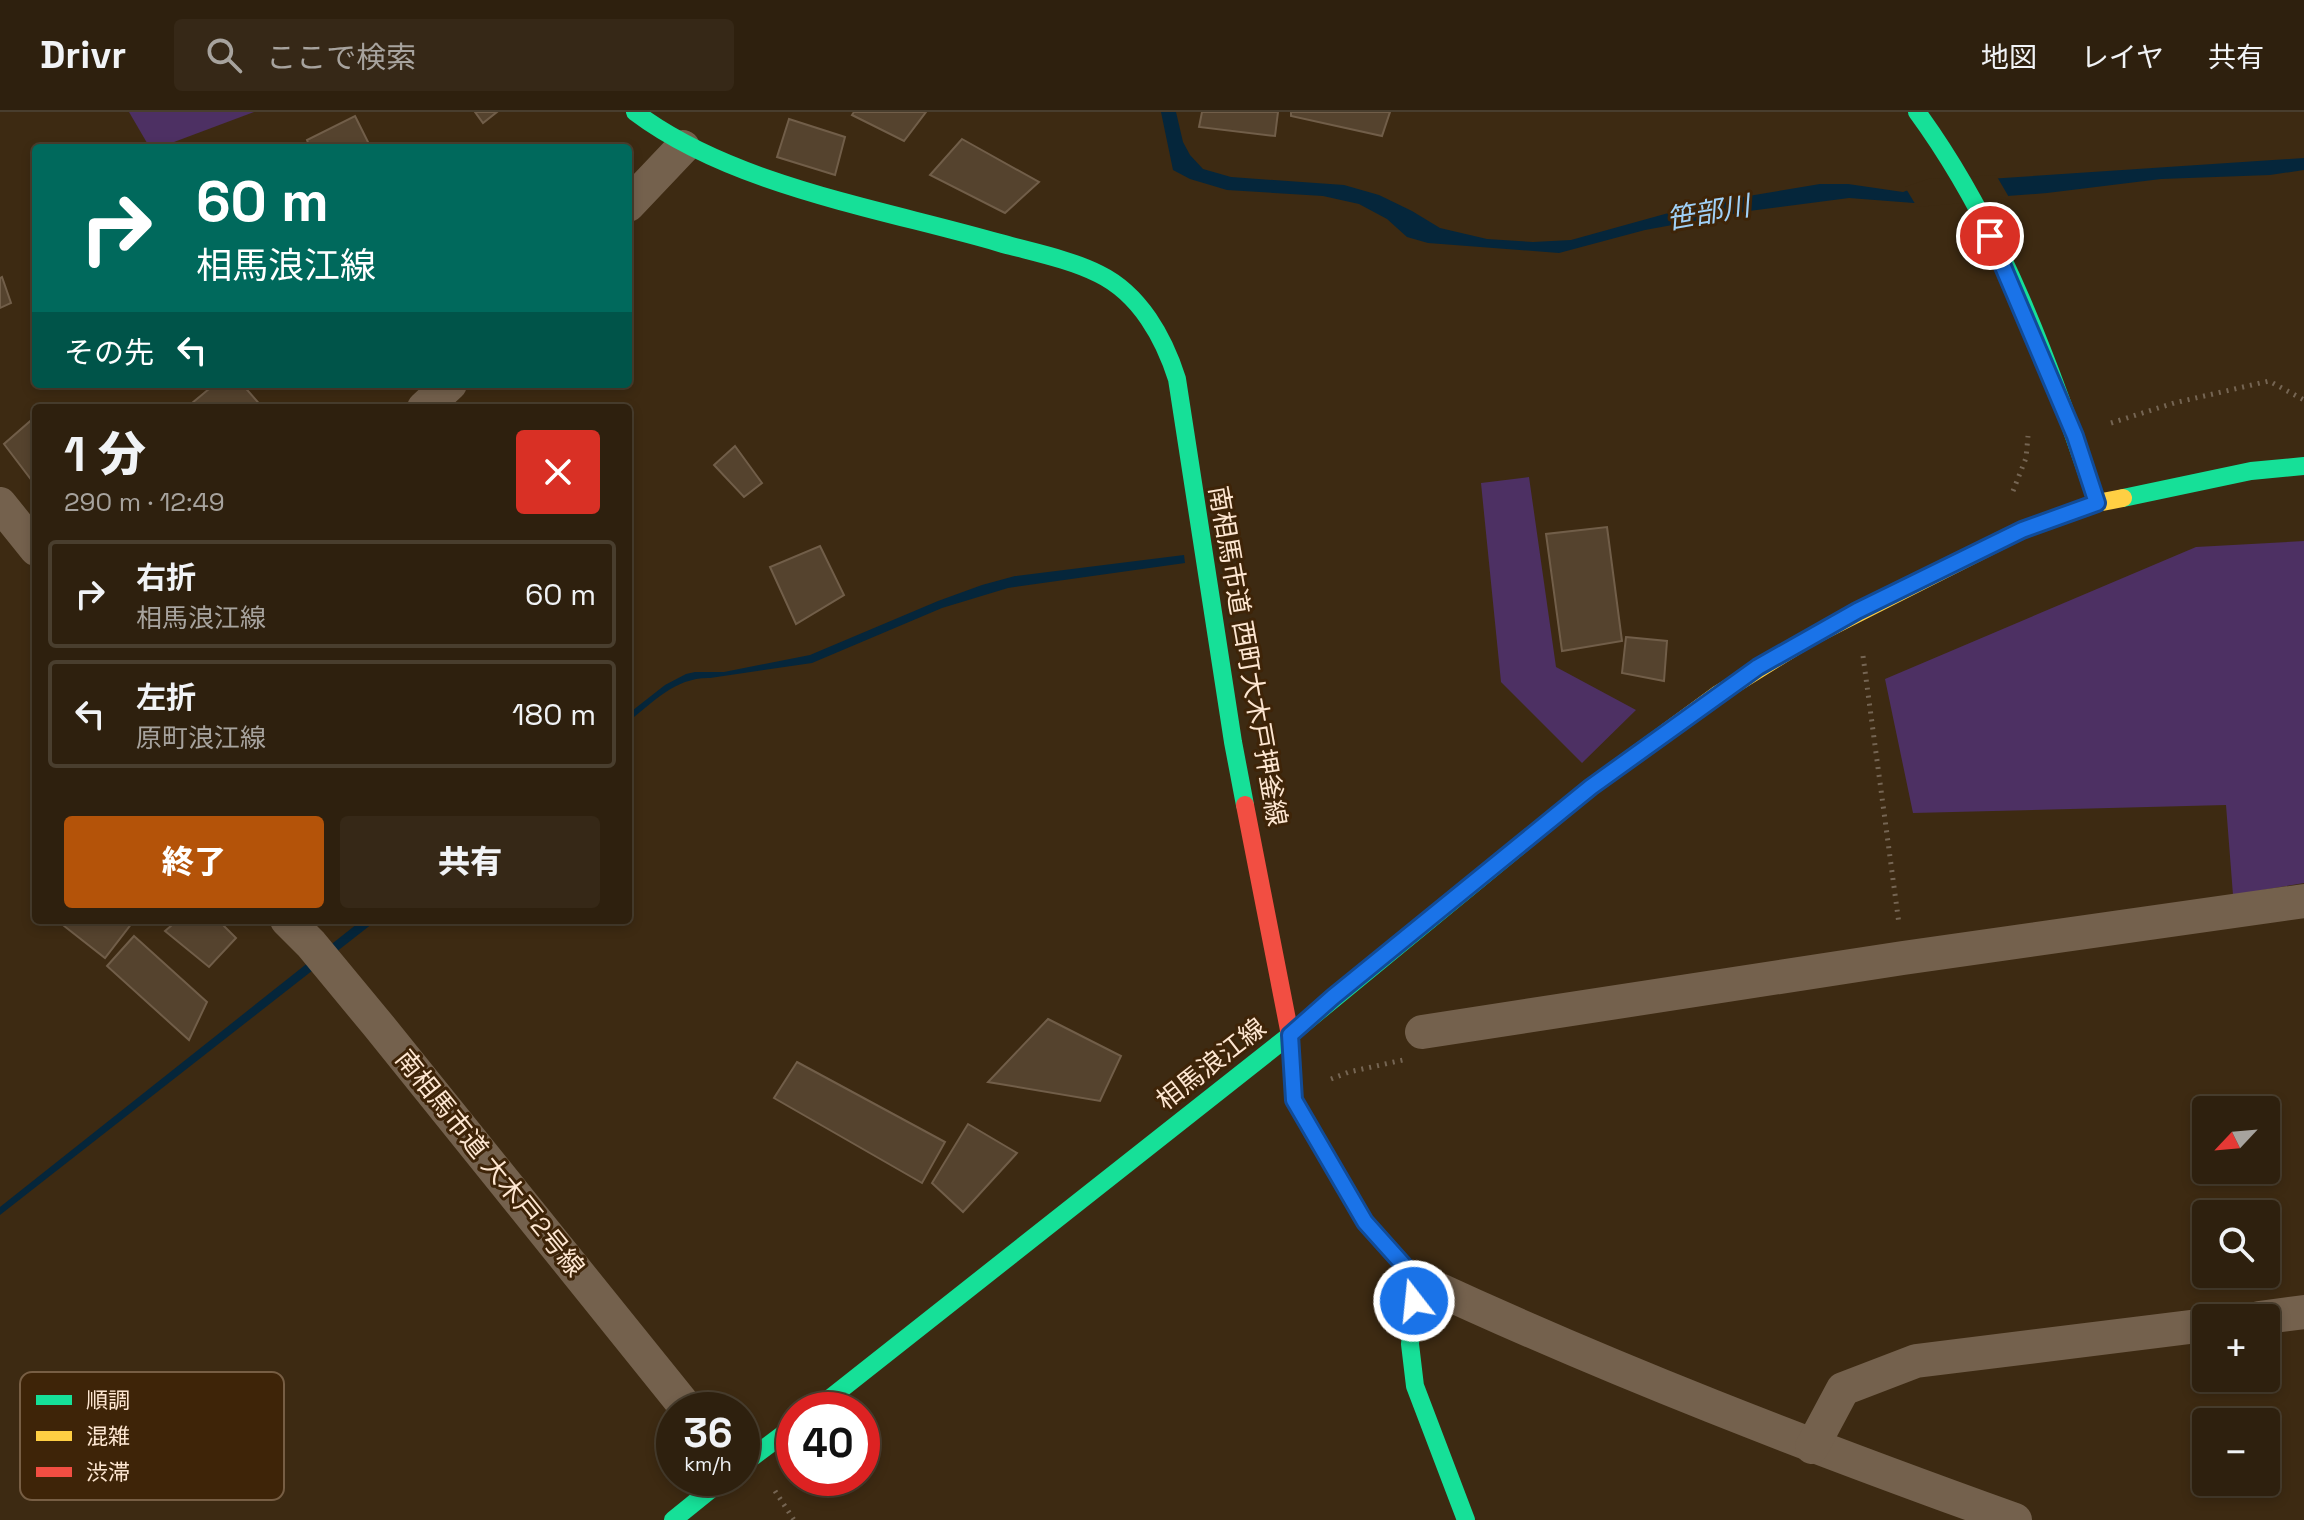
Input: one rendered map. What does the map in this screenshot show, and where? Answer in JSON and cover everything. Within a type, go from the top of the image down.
[{"type":"main road","name":"南相馬市道 西町大木戸押釜線","points":[[635,112],[683,147],[748,172],[1075,265],[1121,287],[1139,304],[1171,359],[1177,379],[1230,728],[1290,1035],[1294,1100],[1365,1222],[1416,1279]]},
{"type":"main road","points":[[1917,112],[1954,165],[1990,236],[2075,436],[2097,503]]},
{"type":"main road","name":"相馬浪江線","points":[[838,1392],[1290,1035],[1591,787],[1758,667],[1857,611],[2022,530],[2097,503],[2251,471],[2304,466]]},
{"type":"main road","points":[[1416,1279],[1410,1344],[1415,1386],[1466,1520]]},
{"type":"main road","points":[[673,1520],[703,1496]]},
{"type":"street","points":[[632,201],[683,147]]},
{"type":"street","points":[[428,404],[446,388]]},
{"type":"street","points":[[0,504],[32,544]]},
{"type":"street","points":[[1417,1045],[1903,958],[2304,901]]},
{"type":"street","name":"南相馬市道 大木戸2号線","points":[[291,924],[378,1025],[674,1392]]},
{"type":"street","points":[[1416,1279],[1812,1447],[2015,1520]]},
{"type":"street","points":[[2280,1315],[2304,1312]]},
{"type":"street","points":[[1812,1447],[1843,1389],[1916,1361],[2192,1327]]},
{"type":"path","points":[[2110,424],[2174,403],[2269,381],[2304,400]]},
{"type":"path","points":[[1857,611],[1903,958]]},
{"type":"path","points":[[1324,1082],[1417,1045]]},
{"type":"shaded area","points":[[129,112],[254,112],[169,144],[148,144]]},
{"type":"shaded area","points":[[1529,477],[1556,667],[1636,710],[1582,763],[1501,682],[1481,483]]},
{"type":"shaded area","points":[[2304,541],[2304,883],[2233,895],[2226,805],[1913,813],[1885,679],[2196,547]]},
{"type":"water","name":"笹部川","points":[[1161,112],[1176,112],[1183,142],[1203,169],[1231,177],[1344,185],[1379,195],[1440,228],[1487,239],[1533,242],[1571,240],[1701,204],[1820,184],[1848,184],[1903,192],[1928,183],[2304,158],[2304,170],[2270,175],[2161,179],[2047,193],[1914,203],[1849,198],[1749,211],[1645,230],[1559,253],[1428,243],[1407,237],[1387,219],[1359,204],[1323,196],[1227,190],[1190,179],[1173,170]]},
{"type":"water","points":[[1184,555],[1185,563],[1008,588],[942,608],[812,663],[686,682],[666,692],[632,719],[632,711],[665,685],[686,674],[724,672],[810,655],[938,601],[1015,576]]},
{"type":"water","points":[[357,924],[372,924],[0,1215],[0,1207]]},
{"type":"pier","points":[[1996,175],[2010,199],[1917,207],[1905,187],[1928,179]]},
{"type":"building","points":[[475,112],[497,112],[483,123]]},
{"type":"building","points":[[854,112],[926,112],[904,141],[852,115]]},
{"type":"building","points":[[1202,112],[1278,112],[1275,136],[1199,127]]},
{"type":"building","points":[[1291,112],[1390,112],[1382,136],[1291,116]]},
{"type":"building","points":[[355,116],[369,144],[308,144],[307,140]]},
{"type":"building","points":[[789,119],[845,137],[835,175],[777,157]]},
{"type":"building","points":[[962,139],[1039,182],[1005,213],[930,175]]},
{"type":"building","points":[[0,278],[11,303],[0,308]]},
{"type":"building","points":[[210,388],[246,388],[260,404],[191,404]]},
{"type":"building","points":[[32,420],[32,481],[4,444]]},
{"type":"building","points":[[735,446],[762,483],[744,497],[714,465]]},
{"type":"building","points":[[1607,527],[1622,641],[1562,651],[1546,534]]},
{"type":"building","points":[[820,546],[844,595],[796,624],[770,567]]},
{"type":"building","points":[[1626,637],[1667,641],[1664,681],[1622,673]]},
{"type":"building","points":[[62,924],[131,924],[105,958]]},
{"type":"building","points":[[173,924],[222,924],[236,938],[209,967],[165,931]]},
{"type":"building","points":[[134,936],[207,1002],[189,1040],[107,966]]},
{"type":"building","points":[[1048,1019],[1121,1056],[1100,1101],[988,1082]]},
{"type":"building","points":[[797,1062],[945,1142],[922,1183],[774,1098]]},
{"type":"building","points":[[968,1124],[1017,1153],[963,1212],[932,1183]]},
{"type":"traffic: fast","points":[[635,112],[717,159],[763,177],[1075,264],[1114,283],[1138,305],[1165,348],[1177,379],[1245,805]]},
{"type":"traffic: fast","points":[[1917,112],[1975,203],[2022,300],[2097,503]]},
{"type":"traffic: fast","points":[[2123,498],[2251,471],[2304,466]]},
{"type":"traffic: fast","points":[[838,1392],[1290,1035],[1591,787],[1668,731]]},
{"type":"traffic: fast","points":[[1346,1189],[1365,1222],[1416,1279],[1410,1344],[1415,1386],[1466,1520]]},
{"type":"traffic: fast","points":[[760,1452],[776,1440]]},
{"type":"traffic: fast","points":[[673,1520],[703,1496]]},
{"type":"traffic: slow","points":[[1668,731],[1717,695],[1809,638],[2022,530],[2097,503],[2123,498]]},
{"type":"traffic: jam","points":[[1245,805],[1290,1035],[1294,1100],[1346,1189]]},
{"type":"route","points":[[1414,1301],[1416,1279],[1365,1222],[1294,1100],[1290,1035],[1591,787],[1758,667],[1857,611],[2022,530],[2097,503],[2075,436],[1990,236]]}]
